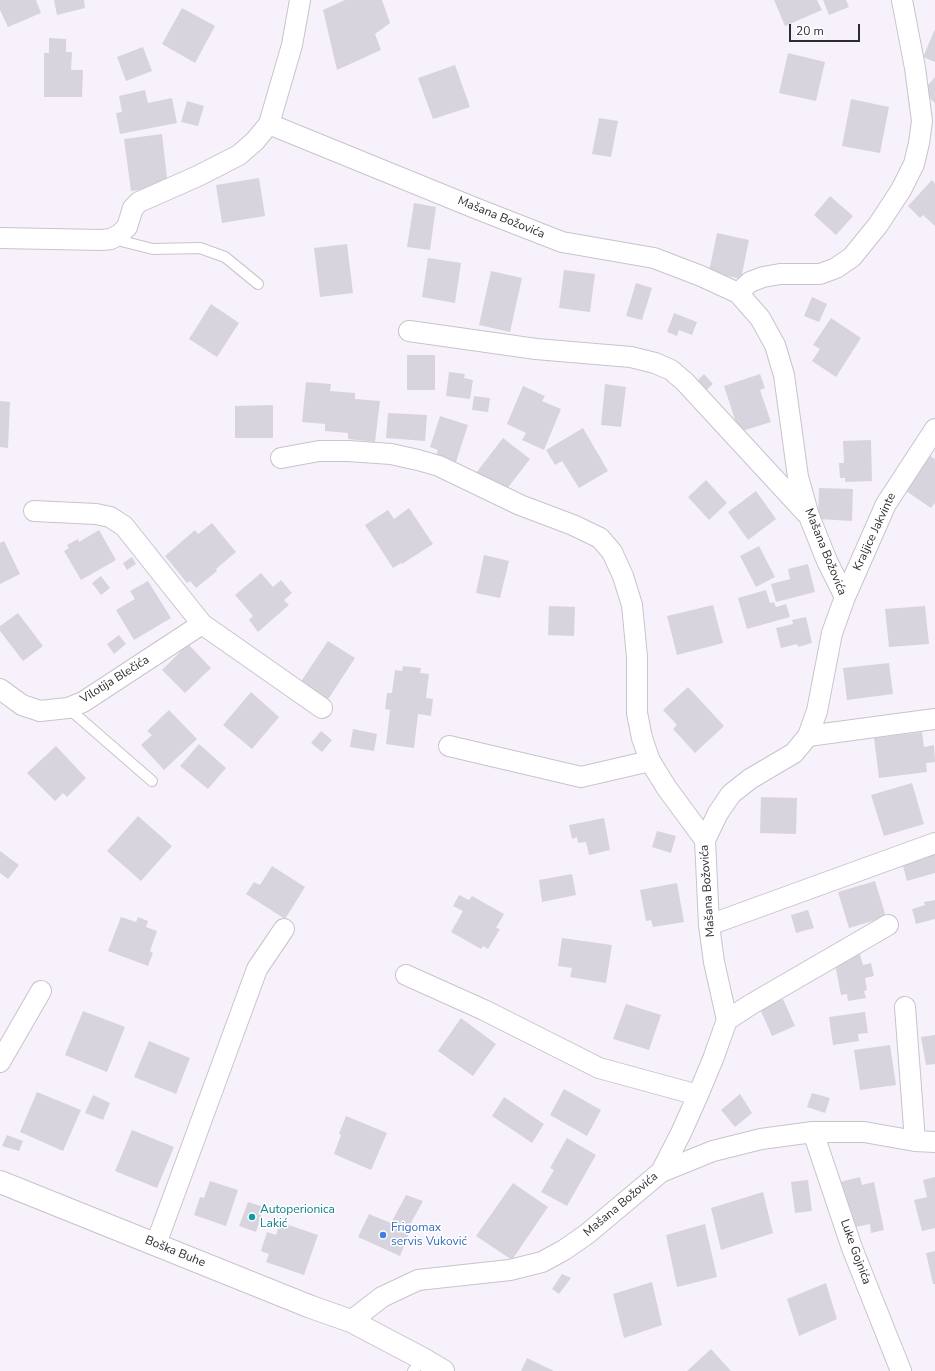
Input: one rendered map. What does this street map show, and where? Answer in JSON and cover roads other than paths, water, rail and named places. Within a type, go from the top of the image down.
[{"type":"street","points":[[0,238],[111,239],[120,234],[127,227],[133,208],[139,202],[198,176],[239,155],[255,141],[269,124],[292,45],[300,0]]},
{"type":"street","points":[[738,294],[750,282],[763,277],[780,274],[820,274],[836,268],[852,257],[878,225],[901,190],[914,164],[922,121],[920,97],[902,0]]},
{"type":"street","name":"Mašana Božovića","points":[[269,124],[562,242],[654,258],[701,276],[738,294],[760,318],[775,345],[784,375],[798,477],[809,516],[827,561],[845,597],[832,633],[817,711],[808,736],[794,753],[750,779],[731,794],[718,813],[704,840],[709,925],[714,962],[727,1020],[698,1095],[661,1172],[587,1234],[564,1250],[542,1262],[510,1270],[418,1280],[382,1297],[351,1321]]},
{"type":"street","points":[[409,331],[536,349],[631,357],[655,362],[671,370],[685,382],[809,516]]},
{"type":"street","name":"Kraljice Jakvinte","points":[[845,597],[886,504],[935,428]]},
{"type":"street","points":[[280,458],[319,451],[348,451],[391,454],[418,460],[439,466],[520,505],[573,524],[600,538],[612,552],[623,576],[632,605],[637,657],[637,713],[642,738],[650,761],[666,787],[704,840]]},
{"type":"street","points":[[34,511],[96,514],[110,517],[124,526],[202,624],[322,708]]},
{"type":"street","name":"Vilotija Blečića","points":[[0,689],[22,705],[40,711],[68,708],[83,702],[202,624]]},
{"type":"street","points":[[808,736],[935,719]]},
{"type":"street","points":[[449,746],[581,777],[650,761]]},
{"type":"street","points":[[709,925],[935,843]]},
{"type":"street","points":[[727,1020],[888,925]]},
{"type":"street","points":[[156,1244],[257,969],[284,929]]},
{"type":"street","points":[[406,975],[484,1010],[599,1068],[698,1095]]},
{"type":"street","points":[[0,1062],[41,991]]},
{"type":"street","points":[[905,1007],[914,1141]]},
{"type":"street","points":[[661,1172],[714,1151],[761,1138],[814,1132],[864,1132],[914,1141],[935,1142]]},
{"type":"street","name":"Luke Gojnića","points":[[814,1132],[852,1248],[901,1371]]},
{"type":"street","name":"Boška Buhe","points":[[0,1182],[311,1307],[351,1321],[418,1365],[443,1371]]},
{"type":"lane","points":[[111,239],[154,249],[200,248],[225,257],[258,284]]},
{"type":"lane","points":[[68,708],[152,781]]},
{"type":"place","name":"Autoperionica Lakić","points":[[252,1217]]},
{"type":"place","name":"Frigomax servis Vuković","points":[[383,1235]]}]
